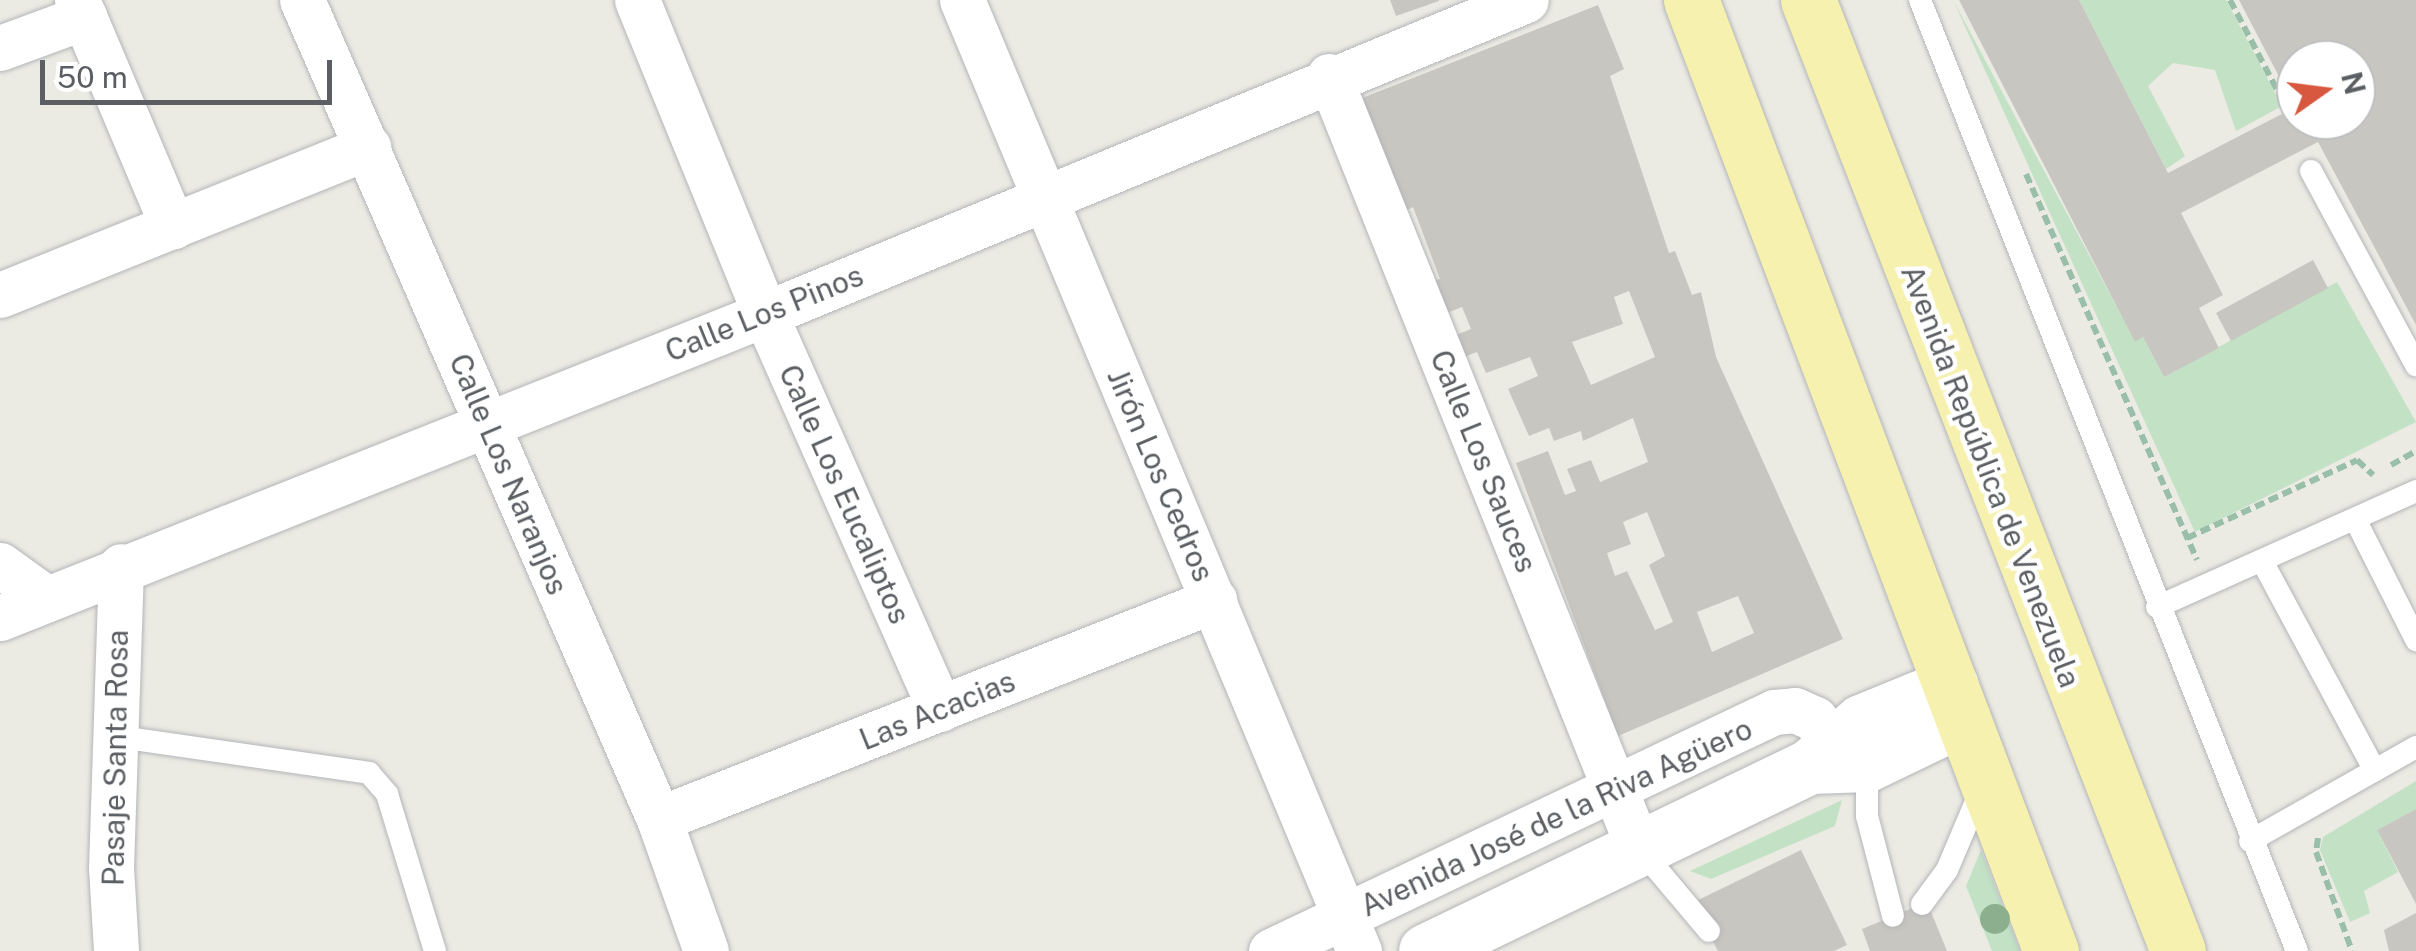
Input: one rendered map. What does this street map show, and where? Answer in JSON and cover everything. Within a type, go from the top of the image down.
[{"type":"main road","points":[[1692,0],[2050,951]]},
{"type":"main road","name":"Avenida República de Venezuela","points":[[1808,0],[2178,951]]},
{"type":"main road","points":[[1991,789],[2084,951]]},
{"type":"street","name":"Calle Los Naranjos","points":[[302,0],[659,819],[706,951]]},
{"type":"street","name":"Calle Los Eucaliptos","points":[[637,0],[765,314],[940,709]]},
{"type":"street","name":"Jirón Los Cedros","points":[[962,0],[1352,934]]},
{"type":"street","name":"Calle Los Pinos","points":[[0,618],[43,596],[485,420],[765,314],[1046,199],[1329,76],[1526,0]]},
{"type":"street","points":[[0,48],[80,8],[173,226]]},
{"type":"street","name":"Calle Los Sauces","points":[[1329,76],[1638,846]]},
{"type":"street","points":[[0,295],[368,147]]},
{"type":"street","points":[[0,565],[43,596]]},
{"type":"street","name":"Pasaje Santa Rosa","points":[[116,951],[113,736],[121,566]]},
{"type":"street","name":"Las Acacias","points":[[659,819],[1214,600]]},
{"type":"street","name":"Avenida José de la Riva Agüero","points":[[1457,944],[1638,846],[1836,758],[1860,722],[1957,702]]},
{"type":"street","name":"Avenida José de la Riva Agüero","points":[[1272,951],[1352,934],[1774,712],[1815,718],[1836,758]]},
{"type":"lane","points":[[1920,0],[2157,607],[2297,951]]},
{"type":"lane","points":[[2311,171],[2416,365]]},
{"type":"lane","points":[[2157,607],[2416,490]]},
{"type":"lane","points":[[2355,519],[2416,640]]},
{"type":"lane","points":[[2262,561],[2374,770]]},
{"type":"lane","points":[[113,736],[369,773],[387,794],[435,951]]},
{"type":"lane","points":[[2250,841],[2416,747]]},
{"type":"lane","points":[[1836,758],[1867,816],[1893,916]]},
{"type":"lane","points":[[1922,904],[1947,870],[1991,789]]},
{"type":"lane","points":[[1638,846],[1709,931]]},
{"type":"path","points":[[2230,0],[2276,89]]},
{"type":"path","points":[[2020,162],[2197,562]]},
{"type":"path","points":[[2186,538],[2357,460],[2373,474]]},
{"type":"path","points":[[2325,825],[2316,852],[2352,951]]},
{"type":"green space","points":[[1953,0],[2135,341],[2143,337],[2164,377],[2337,282],[2416,422],[2195,532]]},
{"type":"green space","points":[[2079,0],[2226,0],[2276,95],[2276,109],[2236,131],[2215,70],[2173,63],[2148,86],[2185,156],[2166,169]]},
{"type":"green space","points":[[2416,781],[2416,809],[2377,830],[2398,872],[2364,891],[2370,913],[2350,922],[2320,850],[2323,837]]},
{"type":"green space","points":[[1842,800],[1835,826],[1711,879],[1690,871]]},
{"type":"green space","points":[[1981,850],[2020,951],[1992,951],[1966,886]]},
{"type":"building","points":[[1390,0],[1439,0],[1439,1],[1396,16]]},
{"type":"building","points":[[1959,0],[2079,0],[2168,173],[2276,117],[2276,140],[2376,140],[2376,40],[2276,40],[2276,71],[2239,0],[2416,0],[2416,325],[2318,142],[2181,213],[2223,295],[2199,308],[2219,348],[2164,377],[2143,337],[2135,342]]},
{"type":"building","points":[[1598,5],[1624,69],[1610,76],[1669,253],[1675,251],[1692,295],[1701,292],[1716,357],[1843,639],[1618,736],[1516,463],[1548,451],[1565,495],[1576,491],[1567,469],[1591,460],[1600,482],[1648,462],[1633,418],[1583,441],[1581,431],[1554,441],[1549,428],[1529,436],[1508,389],[1538,376],[1530,357],[1486,373],[1477,352],[1459,359],[1451,337],[1471,329],[1462,307],[1442,315],[1430,282],[1440,279],[1413,207],[1403,212],[1357,100]],"holes":[[[1629,291],[1655,357],[1591,385],[1572,342],[1623,324],[1614,297]],[[1647,512],[1665,556],[1649,565],[1673,622],[1655,630],[1627,571],[1615,576],[1607,553],[1631,544],[1623,522]],[[1738,596],[1754,633],[1712,652],[1697,612]]]},
{"type":"building","points":[[2313,260],[2328,288],[2231,341],[2216,313]]},
{"type":"building","points":[[2416,809],[2416,904],[2377,830]]},
{"type":"building","points":[[1801,850],[1847,945],[1834,951],[1718,951],[1692,903]]},
{"type":"building","points":[[1927,902],[1947,951],[1870,951],[1862,929]]},
{"type":"building","points":[[2416,913],[2416,951],[2389,951],[2384,930]]}]
